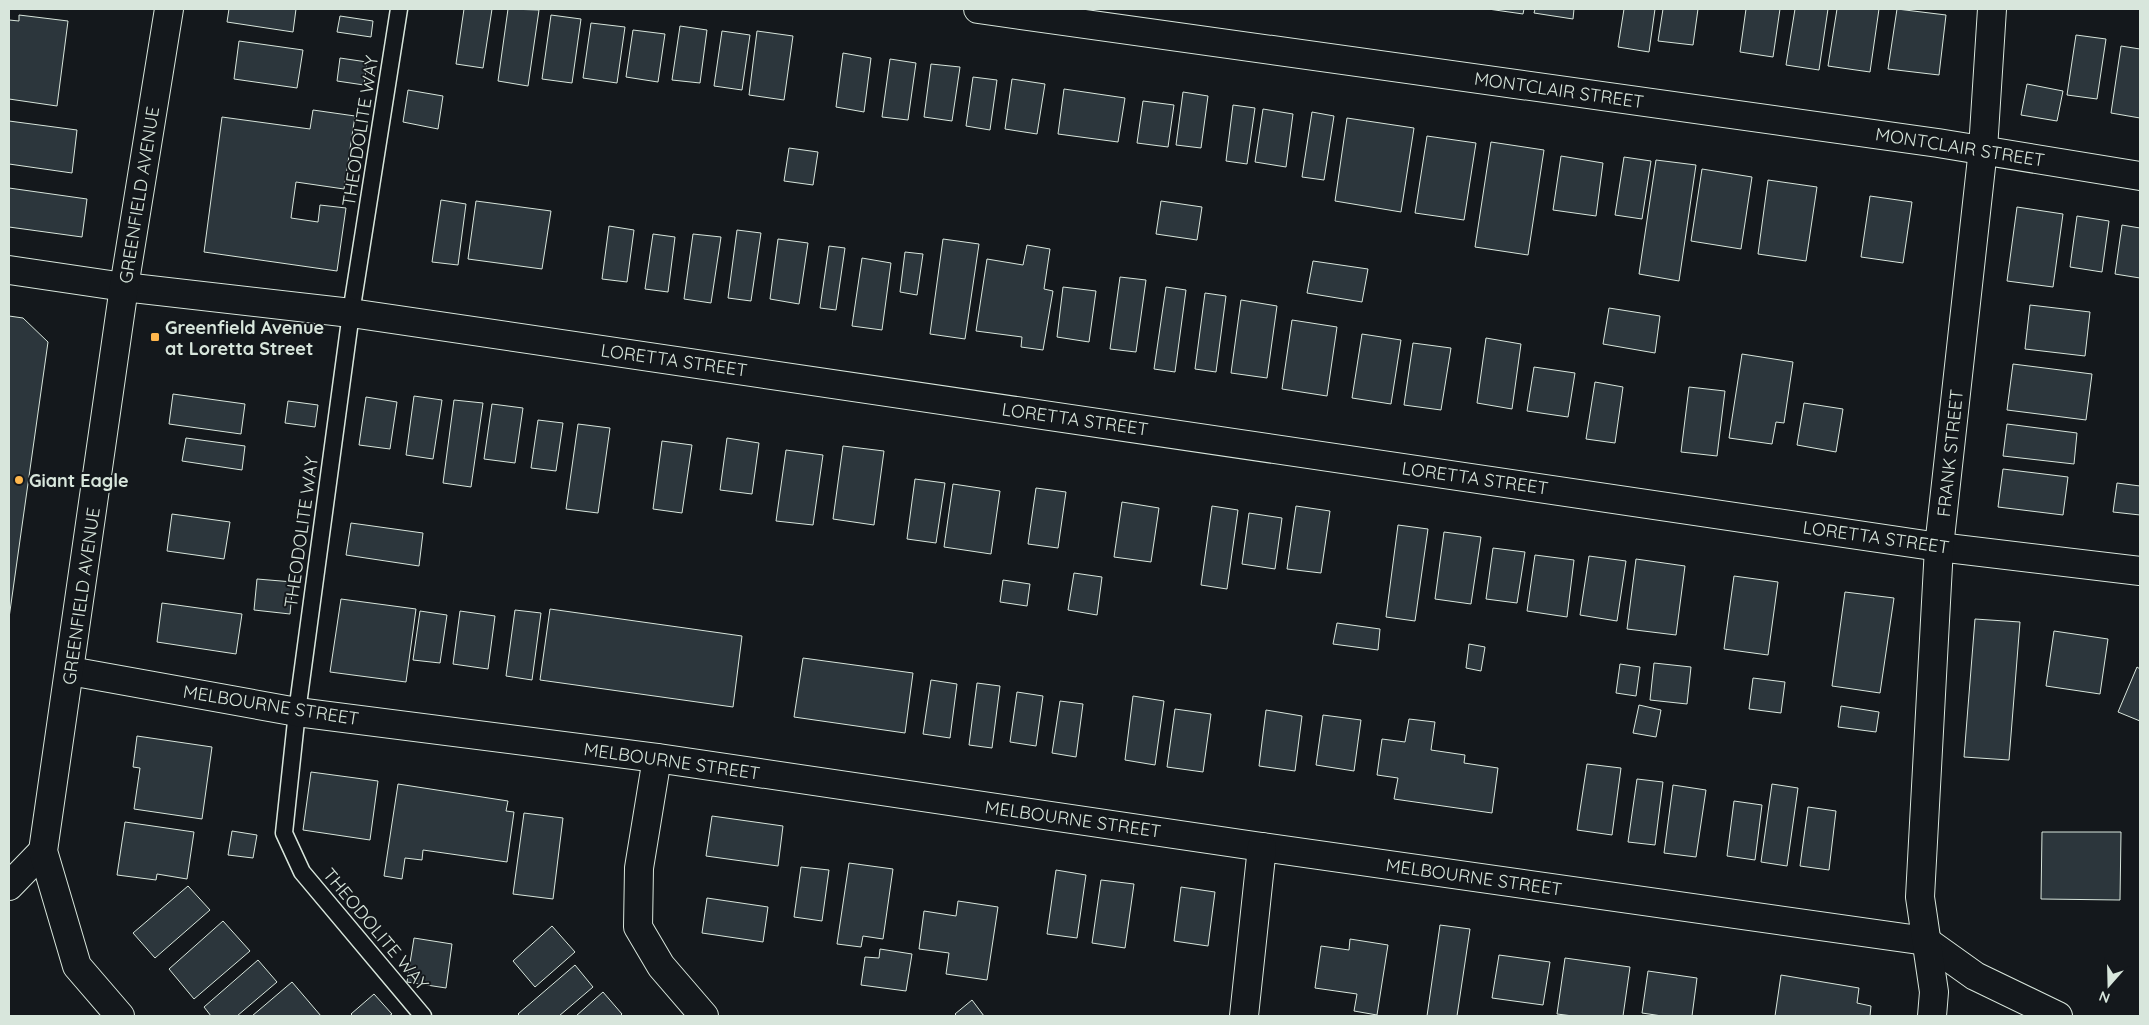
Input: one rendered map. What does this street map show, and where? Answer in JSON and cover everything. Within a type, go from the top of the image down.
[{"type":"street","name":"GREENFIELD AVENUE","points":[[120,1016],[77,966],[44,851],[124,287],[169,9]]},
{"type":"street","name":"MONTCLAIR STREET","points":[[978,9],[1984,149],[2140,176]]},
{"type":"street","name":"FRANK STREET","points":[[1932,1016],[1934,992],[1920,897],[1939,547],[1984,149],[1992,9]]},
{"type":"street","name":"LORETTA STREET","points":[[9,270],[124,287],[351,313],[1939,547],[2140,571]]},
{"type":"street","name":"MELBOURNE STREET","points":[[70,671],[297,712],[657,758],[1262,847],[1926,941],[1975,976],[2058,1016]]},
{"type":"street","points":[[657,758],[639,868],[638,927],[660,966],[704,1016]]},
{"type":"street","points":[[1244,1016],[1262,847]]},
{"type":"street","points":[[9,886],[44,851]]},
{"type":"lane","name":"THEODOLITE WAY","points":[[399,9],[351,313],[297,712],[284,833],[302,872],[423,1016]]},
{"type":"building","points":[[229,9],[296,9],[293,32],[227,22]]},
{"type":"building","points":[[464,9],[492,9],[483,68],[456,64]]},
{"type":"building","points":[[508,9],[539,10],[528,86],[498,81]]},
{"type":"building","points":[[1488,9],[1524,9],[1523,14]]},
{"type":"building","points":[[1535,9],[1574,9],[1573,19],[1534,13]]},
{"type":"building","points":[[1624,9],[1655,9],[1649,52],[1618,47]]},
{"type":"building","points":[[1663,9],[1698,9],[1693,45],[1658,41]]},
{"type":"building","points":[[1746,9],[1780,9],[1773,57],[1740,52]]},
{"type":"building","points":[[1795,9],[1828,9],[1819,70],[1786,65]]},
{"type":"building","points":[[1837,9],[1879,9],[1870,72],[1828,66]]},
{"type":"building","points":[[1897,9],[1946,15],[1939,75],[1888,69]]},
{"type":"building","points":[[19,15],[68,21],[57,106],[9,99],[9,20],[19,21]]},
{"type":"building","points":[[551,15],[581,19],[572,83],[542,79]]},
{"type":"building","points":[[340,16],[373,21],[371,37],[337,32]]},
{"type":"building","points":[[591,23],[625,27],[617,83],[583,78]]},
{"type":"building","points":[[680,26],[707,30],[700,83],[672,80]]},
{"type":"building","points":[[633,30],[665,34],[658,82],[626,77]]},
{"type":"building","points":[[722,31],[750,35],[742,90],[714,86]]},
{"type":"building","points":[[757,31],[793,36],[784,100],[749,95]]},
{"type":"building","points":[[2076,35],[2106,39],[2097,99],[2067,95]]},
{"type":"building","points":[[239,41],[303,50],[297,88],[234,79]]},
{"type":"building","points":[[2121,46],[2140,49],[2140,118],[2111,113]]},
{"type":"building","points":[[843,53],[871,58],[864,112],[836,107]]},
{"type":"building","points":[[340,58],[367,62],[364,85],[337,81]]},
{"type":"building","points":[[890,59],[916,63],[908,120],[882,117]]},
{"type":"building","points":[[931,64],[960,67],[952,121],[924,117]]},
{"type":"building","points":[[973,77],[997,80],[990,130],[966,126]]},
{"type":"building","points":[[1012,79],[1045,84],[1037,134],[1005,129]]},
{"type":"building","points":[[2027,84],[2063,91],[2057,121],[2021,115]]},
{"type":"building","points":[[1064,89],[1125,98],[1118,142],[1058,134]]},
{"type":"building","points":[[408,90],[443,96],[438,129],[403,122]]},
{"type":"building","points":[[1183,92],[1208,96],[1201,148],[1176,145]]},
{"type":"building","points":[[1143,101],[1174,105],[1168,147],[1137,143]]},
{"type":"building","points":[[1233,105],[1255,108],[1247,164],[1226,161]]},
{"type":"building","points":[[1263,109],[1293,114],[1286,167],[1255,162]]},
{"type":"building","points":[[313,110],[355,116],[344,189],[296,182],[291,218],[318,222],[320,205],[346,208],[337,271],[204,252],[222,117],[310,129]]},
{"type":"building","points":[[1312,112],[1334,116],[1324,180],[1302,177]]},
{"type":"building","points":[[1347,118],[1414,128],[1401,212],[1335,201]]},
{"type":"building","points":[[9,121],[77,130],[72,173],[9,164]]},
{"type":"building","points":[[1427,136],[1476,143],[1464,220],[1415,213]]},
{"type":"building","points":[[1491,142],[1544,150],[1528,255],[1475,247]]},
{"type":"building","points":[[789,148],[818,152],[813,185],[784,181]]},
{"type":"building","points":[[1561,156],[1603,163],[1596,216],[1553,210]]},
{"type":"building","points":[[1624,157],[1651,161],[1642,219],[1615,215]]},
{"type":"building","points":[[1656,160],[1696,165],[1679,281],[1639,274]]},
{"type":"building","points":[[1702,169],[1752,177],[1741,249],[1691,241]]},
{"type":"building","points":[[1768,180],[1817,187],[1806,261],[1758,254]]},
{"type":"building","points":[[9,188],[87,199],[82,237],[9,227]]},
{"type":"building","points":[[1870,196],[1912,202],[1903,263],[1861,257]]},
{"type":"building","points":[[441,200],[466,204],[458,265],[432,262]]},
{"type":"building","points":[[476,201],[551,211],[542,269],[468,259]]},
{"type":"building","points":[[1161,201],[1202,207],[1197,240],[1156,234]]},
{"type":"building","points":[[2017,207],[2063,214],[2053,287],[2007,281]]},
{"type":"building","points":[[2077,216],[2109,221],[2102,272],[2070,267]]},
{"type":"building","points":[[2122,225],[2140,228],[2140,278],[2115,274]]},
{"type":"building","points":[[609,226],[634,230],[627,282],[602,279]]},
{"type":"building","points":[[737,230],[761,233],[751,301],[728,298]]},
{"type":"building","points":[[653,234],[675,237],[668,292],[645,289]]},
{"type":"building","points":[[693,234],[721,237],[711,303],[684,299]]},
{"type":"building","points":[[778,239],[808,243],[799,304],[770,299]]},
{"type":"building","points":[[943,239],[979,244],[965,339],[930,334]]},
{"type":"building","points":[[1027,245],[1050,249],[1044,289],[1053,291],[1043,350],[1021,347],[1022,337],[976,331],[987,259],[1023,265]]},
{"type":"building","points":[[829,246],[845,248],[836,310],[820,308]]},
{"type":"building","points":[[905,252],[923,254],[917,295],[900,292]]},
{"type":"building","points":[[862,258],[891,263],[882,330],[852,326]]},
{"type":"building","points":[[1313,261],[1368,269],[1362,302],[1307,293]]},
{"type":"building","points":[[1120,277],[1146,280],[1136,352],[1110,349]]},
{"type":"building","points":[[1063,287],[1096,291],[1089,342],[1057,337]]},
{"type":"building","points":[[1166,287],[1186,290],[1175,372],[1154,369]]},
{"type":"building","points":[[1205,293],[1226,296],[1216,372],[1195,369]]},
{"type":"building","points":[[1241,300],[1277,306],[1267,378],[1231,373]]},
{"type":"building","points":[[2030,305],[2090,312],[2085,356],[2025,349]]},
{"type":"building","points":[[1609,308],[1660,316],[1655,353],[1603,344]]},
{"type":"building","name":"Giant Eagle","points":[[9,316],[23,318],[48,342],[9,618]]},
{"type":"building","points":[[1292,320],[1337,327],[1327,396],[1282,389]]},
{"type":"building","points":[[1362,334],[1401,340],[1391,404],[1352,398]]},
{"type":"building","points":[[1486,338],[1521,344],[1512,409],[1477,403]]},
{"type":"building","points":[[1413,343],[1451,348],[1441,410],[1404,405]]},
{"type":"building","points":[[1742,354],[1793,362],[1784,423],[1776,422],[1772,444],[1729,438]]},
{"type":"building","points":[[2013,364],[2092,374],[2086,420],[2007,410]]},
{"type":"building","points":[[1534,367],[1575,373],[1568,417],[1527,411]]},
{"type":"building","points":[[1595,382],[1623,387],[1615,443],[1586,439]]},
{"type":"building","points":[[1689,387],[1725,391],[1717,456],[1681,452]]},
{"type":"building","points":[[173,394],[245,404],[241,434],[169,424]]},
{"type":"building","points":[[414,396],[442,400],[433,459],[406,455]]},
{"type":"building","points":[[366,397],[397,402],[390,449],[359,445]]},
{"type":"building","points":[[454,400],[483,403],[471,487],[443,483]]},
{"type":"building","points":[[288,401],[318,405],[315,427],[285,423]]},
{"type":"building","points":[[1804,403],[1843,409],[1836,452],[1797,445]]},
{"type":"building","points":[[492,404],[523,408],[515,463],[484,459]]},
{"type":"building","points":[[538,420],[563,423],[556,471],[531,468]]},
{"type":"building","points":[[578,424],[610,428],[598,513],[566,509]]},
{"type":"building","points":[[2007,424],[2077,433],[2074,464],[2003,456]]},
{"type":"building","points":[[186,438],[245,446],[242,470],[182,461]]},
{"type":"building","points":[[727,438],[759,443],[752,494],[720,490]]},
{"type":"building","points":[[662,441],[692,445],[682,513],[653,509]]},
{"type":"building","points":[[843,446],[884,451],[874,525],[833,519]]},
{"type":"building","points":[[786,450],[823,455],[813,525],[776,521]]},
{"type":"building","points":[[2003,469],[2068,477],[2063,515],[1998,507]]},
{"type":"building","points":[[915,479],[945,483],[936,543],[907,539]]},
{"type":"building","points":[[2117,483],[2140,486],[2140,515],[2113,512]]},
{"type":"building","points":[[953,484],[1000,491],[991,554],[944,547]]},
{"type":"building","points":[[1036,488],[1066,492],[1058,548],[1028,544]]},
{"type":"building","points":[[1122,502],[1159,508],[1151,562],[1114,557]]},
{"type":"building","points":[[1212,506],[1238,510],[1227,589],[1201,585]]},
{"type":"building","points":[[1296,506],[1330,511],[1321,573],[1287,569]]},
{"type":"building","points":[[1249,513],[1282,518],[1275,569],[1242,564]]},
{"type":"building","points":[[172,514],[230,522],[224,559],[167,551]]},
{"type":"building","points":[[351,523],[423,533],[419,566],[346,555]]},
{"type":"building","points":[[1398,525],[1428,529],[1415,621],[1386,617]]},
{"type":"building","points":[[1444,532],[1481,537],[1471,604],[1435,599]]},
{"type":"building","points":[[1493,548],[1525,552],[1517,603],[1486,599]]},
{"type":"building","points":[[1535,555],[1574,560],[1567,617],[1527,611]]},
{"type":"building","points":[[1589,556],[1626,561],[1617,621],[1580,615]]},
{"type":"building","points":[[1636,559],[1685,566],[1676,635],[1627,629]]},
{"type":"building","points":[[1074,573],[1102,577],[1097,615],[1068,610]]},
{"type":"building","points":[[1734,576],[1778,582],[1768,655],[1724,649]]},
{"type":"building","points":[[257,579],[293,582],[290,614],[254,610]]},
{"type":"building","points":[[1003,580],[1030,584],[1027,606],[1000,602]]},
{"type":"building","points":[[1845,592],[1894,598],[1880,693],[1832,686]]},
{"type":"building","points":[[341,599],[416,609],[406,682],[330,672]]},
{"type":"building","points":[[162,603],[242,614],[236,654],[157,642]]},
{"type":"building","points":[[550,609],[742,636],[733,707],[540,680]]},
{"type":"building","points":[[515,610],[541,613],[532,680],[506,676]]},
{"type":"building","points":[[420,611],[447,615],[440,663],[413,660]]},
{"type":"building","points":[[460,611],[495,616],[488,669],[453,664]]},
{"type":"building","points":[[1975,619],[2020,622],[2009,760],[1964,757]]},
{"type":"building","points":[[1337,623],[1380,629],[1378,650],[1333,644]]},
{"type":"building","points":[[2054,631],[2108,639],[2100,694],[2046,686]]},
{"type":"building","points":[[1469,644],[1485,647],[1481,671],[1466,668]]},
{"type":"building","points":[[803,658],[913,673],[905,733],[794,717]]},
{"type":"building","points":[[1654,663],[1691,667],[1687,704],[1650,700]]},
{"type":"building","points":[[1620,664],[1640,667],[1636,696],[1616,693]]},
{"type":"building","points":[[2137,667],[2140,669],[2140,721],[2118,712]]},
{"type":"building","points":[[1753,678],[1785,682],[1781,713],[1749,709]]},
{"type":"building","points":[[931,680],[957,684],[950,738],[923,734]]},
{"type":"building","points":[[977,683],[1000,686],[992,748],[969,745]]},
{"type":"building","points":[[1017,692],[1043,696],[1036,746],[1010,742]]},
{"type":"building","points":[[1133,696],[1164,701],[1155,765],[1125,760]]},
{"type":"building","points":[[1060,701],[1083,704],[1076,757],[1052,753]]},
{"type":"building","points":[[1639,705],[1661,710],[1656,737],[1633,733]]},
{"type":"building","points":[[1841,706],[1879,712],[1876,732],[1838,727]]},
{"type":"building","points":[[1175,709],[1211,714],[1203,772],[1167,767]]},
{"type":"building","points":[[1266,710],[1302,716],[1295,771],[1259,766]]},
{"type":"building","points":[[1323,715],[1361,720],[1354,771],[1316,765]]},
{"type":"building","points":[[1409,719],[1435,722],[1431,750],[1465,755],[1464,763],[1498,768],[1492,813],[1394,799],[1398,778],[1377,775],[1382,739],[1405,742]]},
{"type":"building","points":[[137,736],[212,747],[202,819],[134,809],[140,768],[133,767]]},
{"type":"building","points":[[1587,764],[1621,768],[1612,835],[1577,830]]},
{"type":"building","points":[[311,772],[378,781],[370,840],[303,830]]},
{"type":"building","points":[[1637,779],[1663,782],[1655,845],[1628,842]]},
{"type":"building","points":[[398,784],[508,801],[506,811],[514,812],[507,862],[423,850],[422,860],[405,858],[402,879],[384,876]]},
{"type":"building","points":[[1772,784],[1798,788],[1787,866],[1761,862]]},
{"type":"building","points":[[1673,785],[1706,790],[1696,857],[1664,853]]},
{"type":"building","points":[[1734,801],[1762,805],[1755,860],[1727,856]]},
{"type":"building","points":[[1808,807],[1836,811],[1829,870],[1800,866]]},
{"type":"building","points":[[524,813],[563,818],[553,899],[513,894]]},
{"type":"building","points":[[712,816],[783,826],[778,866],[706,856]]},
{"type":"building","points":[[125,822],[194,832],[187,879],[157,874],[156,880],[117,875]]},
{"type":"building","points":[[232,831],[257,835],[253,858],[228,855]]},
{"type":"building","points":[[2042,832],[2121,832],[2120,900],[2041,899]]},
{"type":"building","points":[[849,863],[893,869],[883,939],[863,936],[861,947],[837,944]]},
{"type":"building","points":[[801,867],[829,870],[822,921],[794,917]]},
{"type":"building","points":[[1056,870],[1086,875],[1077,938],[1047,934]]},
{"type":"building","points":[[1101,880],[1134,884],[1125,948],[1092,943]]},
{"type":"building","points":[[188,886],[210,910],[155,958],[133,933]]},
{"type":"building","points":[[1181,887],[1215,892],[1208,946],[1174,941]]},
{"type":"building","points":[[707,898],[768,907],[763,942],[702,933]]},
{"type":"building","points":[[958,901],[998,907],[987,980],[946,974],[949,953],[919,949],[924,911],[956,916]]},
{"type":"building","points":[[223,921],[250,951],[194,999],[169,969]]},
{"type":"building","points":[[1440,925],[1470,929],[1457,1016],[1427,1016]]},
{"type":"building","points":[[552,926],[575,952],[535,987],[513,961]]},
{"type":"building","points":[[414,938],[452,944],[446,988],[407,982]]},
{"type":"building","points":[[1350,939],[1388,945],[1377,1015],[1354,1011],[1357,994],[1315,988],[1321,946],[1349,950]]},
{"type":"building","points":[[880,949],[912,954],[906,991],[861,985],[865,957],[879,958]]},
{"type":"building","points":[[1499,955],[1550,962],[1543,1005],[1492,998]]},
{"type":"building","points":[[1565,958],[1630,967],[1623,1016],[1573,1016],[1557,1014]]},
{"type":"building","points":[[258,960],[277,982],[237,1016],[211,1016],[204,1007]]},
{"type":"building","points":[[575,965],[593,987],[559,1016],[520,1016],[518,1014]]},
{"type":"building","points":[[1648,971],[1697,978],[1692,1016],[1662,1016],[1642,1013]]},
{"type":"building","points":[[1781,975],[1859,988],[1857,1003],[1871,1006],[1870,1016],[1775,1016]]},
{"type":"building","points":[[292,982],[321,1016],[252,1016]]},
{"type":"building","points":[[603,992],[622,1014],[620,1016],[576,1016]]},
{"type":"building","points":[[374,994],[392,1014],[389,1016],[353,1016],[351,1014]]},
{"type":"building","points":[[972,1000],[984,1016],[957,1016],[955,1014]]},
{"type":"place","name":"Greenfield Avenue at Loretta Street","points":[[155,337]]},
{"type":"place","name":"Giant Eagle","points":[[19,480]]}]
